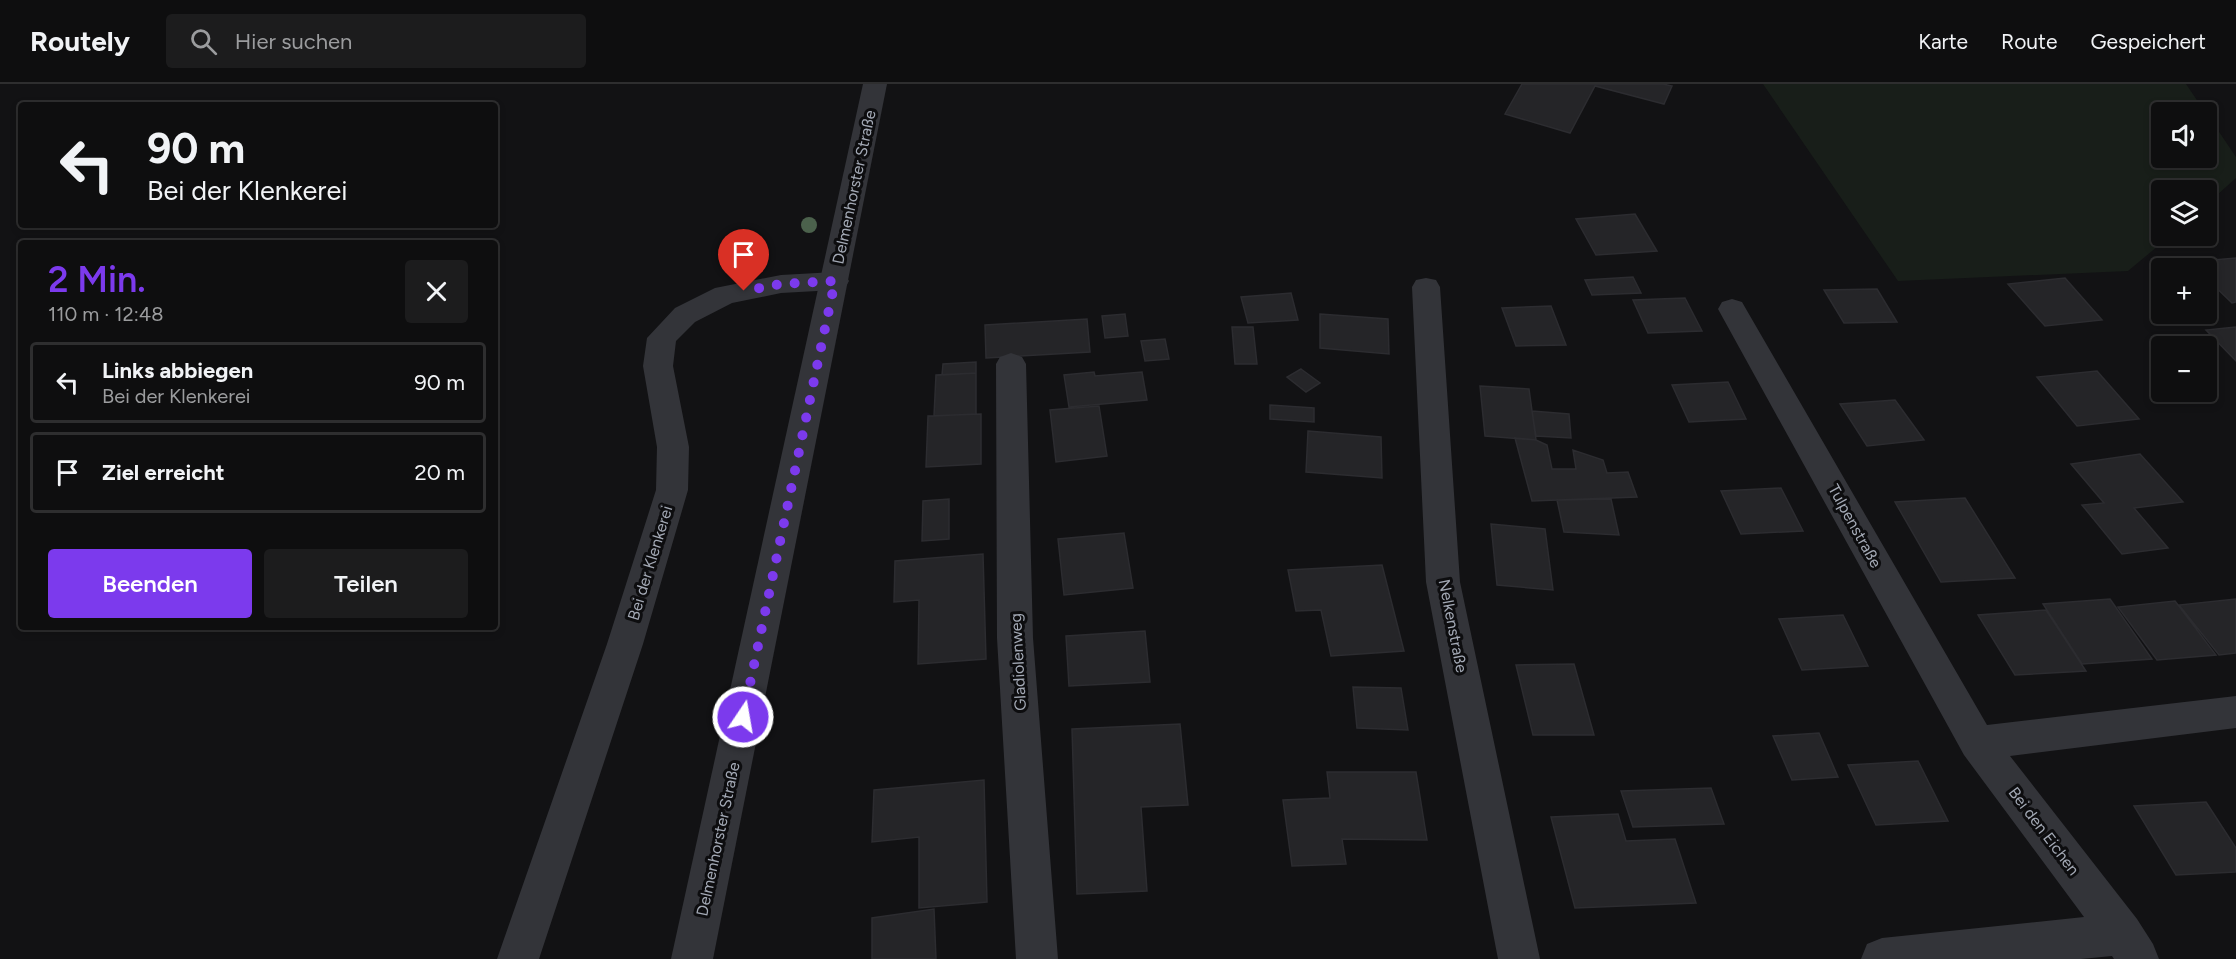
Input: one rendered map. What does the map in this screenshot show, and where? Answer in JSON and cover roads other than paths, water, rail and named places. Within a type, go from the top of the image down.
[{"type":"street","name":"Delmenhorster Straße","points":[[693,959],[875,84]]},
{"type":"street","name":"Bei der Klenkerei","points":[[518,959],[626,644],[672,490],[673,447],[658,366],[663,338],[685,315],[725,295],[781,284],[835,281]]},
{"type":"street","name":"Nelkenstraße","points":[[1426,287],[1443,582],[1519,959]]},
{"type":"street","name":"Tulpenstraße","points":[[1732,309],[1977,743]]},
{"type":"street","name":"Gladiolenweg","points":[[1011,364],[1015,638],[1037,959]]},
{"type":"street","points":[[1977,743],[2236,712]]},
{"type":"street","name":"Bei den Eichen","points":[[1977,743],[2130,946]]},
{"type":"street","name":"Bei den Eichen","points":[[1882,959],[2130,946]]}]
